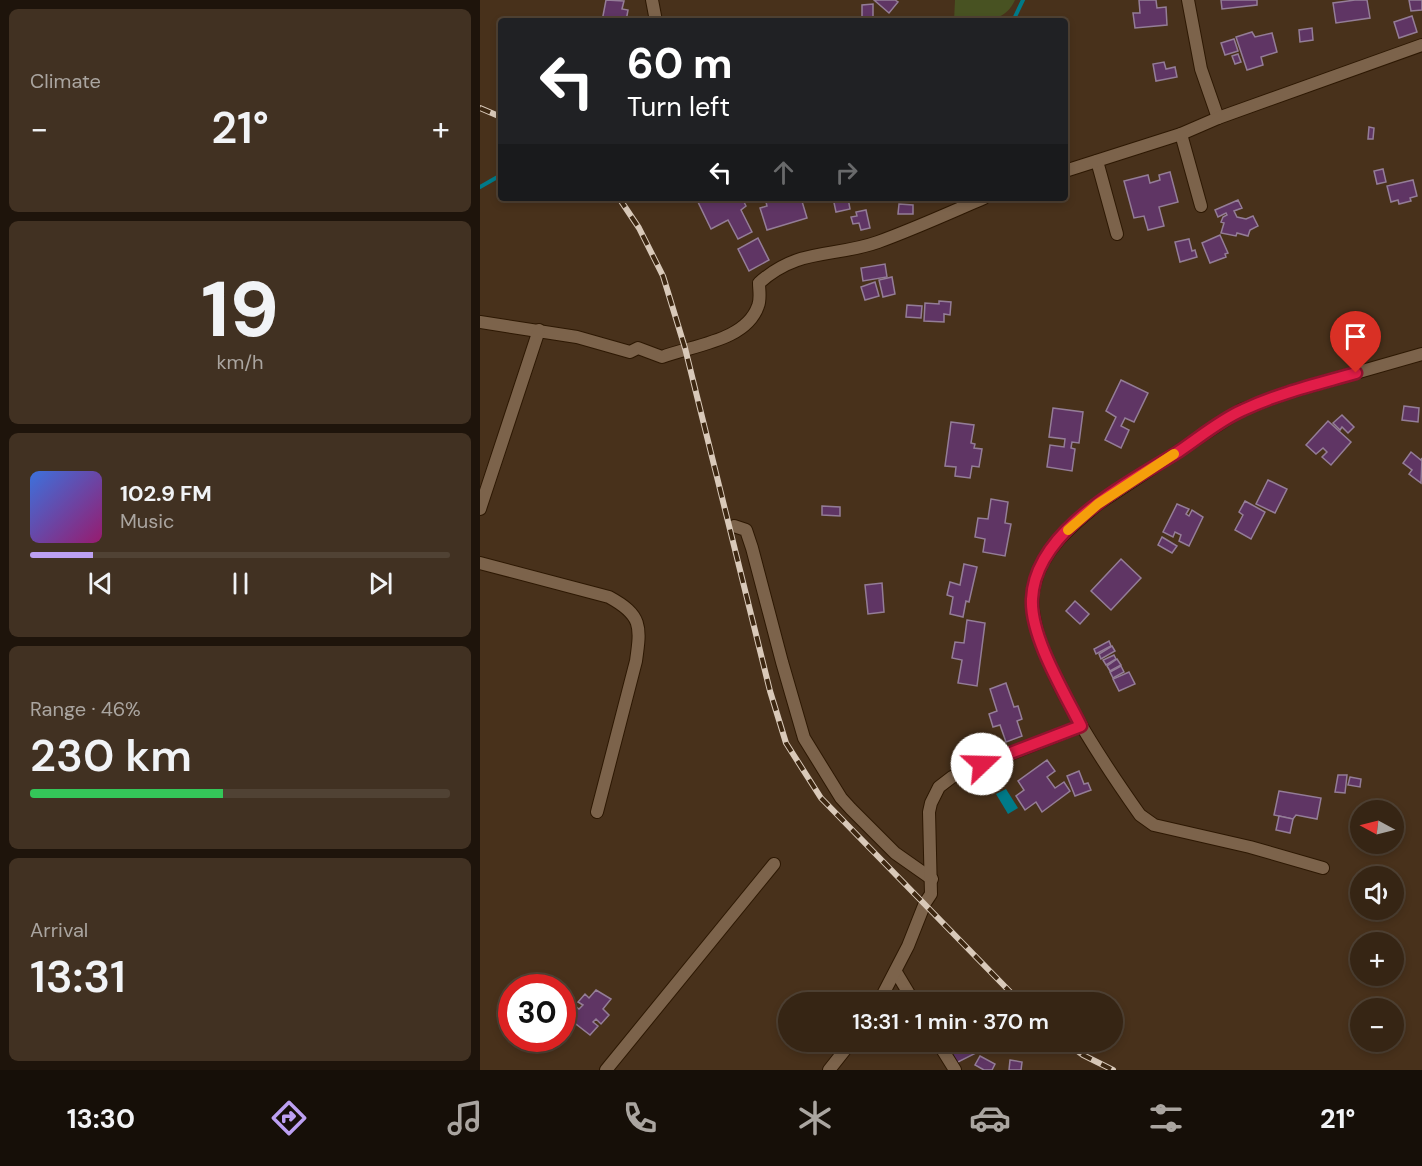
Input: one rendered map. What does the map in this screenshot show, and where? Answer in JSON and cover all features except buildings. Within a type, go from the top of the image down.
[{"type":"street","points":[[652,0],[655,18]]},
{"type":"street","points":[[1188,0],[1201,69],[1218,118]]},
{"type":"street","points":[[1068,170],[1181,134],[1218,118],[1422,45]]},
{"type":"street","points":[[1181,134],[1201,206]]},
{"type":"street","points":[[1097,161],[1117,234]]},
{"type":"street","points":[[480,322],[577,337],[630,352],[638,348],[662,357],[685,348],[726,339],[749,322],[759,304],[759,282],[773,270],[807,255],[876,243],[977,201]]},
{"type":"street","points":[[480,509],[539,330]]},
{"type":"street","points":[[1323,868],[1251,847],[1148,822],[1140,815],[1081,726],[1045,653],[1032,614],[1032,598],[1043,561],[1058,540],[1098,504],[1241,410],[1289,392],[1422,354]]},
{"type":"street","points":[[734,526],[746,530],[752,548],[804,738],[841,798],[895,853],[932,879]]},
{"type":"street","points":[[480,563],[609,597],[627,606],[636,618],[640,637],[636,661],[597,812]]},
{"type":"street","points":[[885,992],[931,894],[929,812],[939,787],[952,777],[982,764],[1081,726]]},
{"type":"street","points":[[606,1070],[774,864]]},
{"type":"street","points":[[896,972],[908,992]]},
{"type":"street","points":[[829,1070],[843,1052]]},
{"type":"street","points":[[944,1052],[955,1070]]},
{"type":"green space","points":[[955,0],[1015,0],[1004,14],[997,18],[954,18]]},
{"type":"water","points":[[1006,789],[1018,808],[1008,814],[996,794]]},
{"type":"waterway","points":[[1014,18],[1023,0]]},
{"type":"waterway","points":[[480,187],[498,177]]},
{"type":"railway","points":[[480,108],[498,116]]},
{"type":"railway","points":[[621,201],[639,228],[663,276],[685,348],[770,691],[786,743],[821,798],[1010,992]]},
{"type":"railway","points":[[1079,1052],[1113,1070]]},
{"type":"slow traffic","points":[[1068,530],[1098,504],[1174,454]]},
{"type":"route","points":[[982,764],[1081,726],[1045,653],[1032,614],[1035,583],[1043,561],[1058,540],[1098,504],[1241,410],[1289,392],[1356,373]]}]
